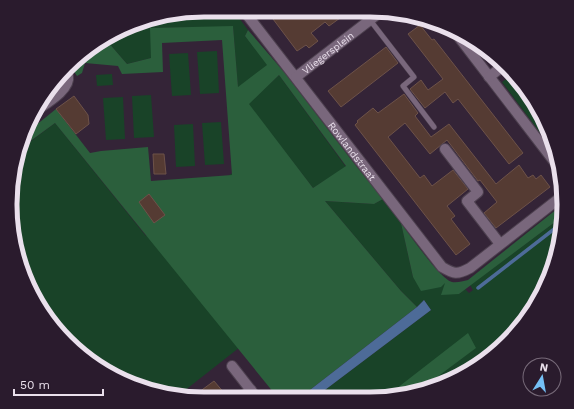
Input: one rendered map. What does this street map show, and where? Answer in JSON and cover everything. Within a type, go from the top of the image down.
[{"type":"street","name":"Rowlandstraat","points":[[249,17],[442,267],[452,273],[462,273],[500,244]]},
{"type":"street","name":"Vliegersplein","points":[[296,77],[374,17]]},
{"type":"street","points":[[462,42],[551,158]]},
{"type":"street","points":[[489,77],[499,69]]},
{"type":"street","points":[[48,101],[62,91],[67,84],[68,77]]},
{"type":"street","points":[[445,149],[478,192],[467,201],[500,244],[557,200]]},
{"type":"street","points":[[232,366],[252,392]]},
{"type":"lane","points":[[370,20],[414,77],[403,86],[434,127]]},
{"type":"green space","points":[[192,17],[238,17],[248,30],[245,36],[268,65],[238,88],[233,27],[151,28],[151,58],[127,64],[109,43],[133,31],[156,23]]},
{"type":"green space","points":[[233,26],[238,87],[267,65],[245,36],[248,30],[284,72],[383,199],[374,204],[325,201],[401,291],[417,307],[307,392],[273,392],[55,123],[27,143],[34,127],[56,109],[90,153],[148,147],[151,181],[232,175],[222,40],[162,43],[163,72],[122,74],[118,66],[85,63],[82,73],[77,76],[73,71],[90,56],[109,43],[127,64],[151,58],[150,28]],"holes":[[[279,75],[346,166],[313,188],[249,104]]]},
{"type":"green space","points":[[217,51],[219,93],[200,94],[197,52]]},
{"type":"green space","points":[[188,53],[191,95],[172,96],[169,54]]},
{"type":"green space","points":[[112,74],[113,85],[97,86],[96,75]]},
{"type":"green space","points":[[279,75],[346,167],[313,188],[248,104]]},
{"type":"green space","points":[[507,78],[518,90],[532,111],[542,131],[540,133],[502,82]]},
{"type":"green space","points":[[151,95],[154,137],[134,138],[132,96]]},
{"type":"green space","points":[[123,97],[125,139],[106,140],[103,98]]},
{"type":"green space","points":[[221,122],[224,164],[205,165],[202,123]]},
{"type":"green space","points":[[55,123],[146,236],[264,150],[249,340],[184,391],[156,386],[133,378],[111,367],[90,353],[72,337],[49,309],[36,287],[23,253],[17,217],[17,192],[23,156],[27,144]]},
{"type":"green space","points":[[193,124],[195,166],[176,167],[174,125]]},
{"type":"green space","points":[[383,199],[401,223],[413,277],[446,283],[442,294],[459,294],[465,289],[469,293],[473,290],[470,285],[556,221],[551,253],[538,287],[518,319],[502,337],[484,353],[463,367],[441,378],[418,386],[382,392],[322,392],[431,310],[424,300],[417,307],[401,291],[325,201],[374,204]]},
{"type":"green space","points":[[557,209],[556,221],[459,294],[441,295],[445,283],[441,287],[421,291],[413,277],[401,223],[425,256],[447,279],[452,282],[468,280]]},
{"type":"green space","points":[[468,333],[476,348],[431,382],[418,386],[396,390]]},
{"type":"water","points":[[424,300],[431,310],[322,392],[307,392]]},
{"type":"building","points":[[272,17],[341,17],[329,26],[325,22],[311,33],[318,41],[309,48],[306,45],[297,51]]},
{"type":"building","points":[[420,25],[432,40],[434,39],[523,153],[509,164],[458,99],[453,103],[445,92],[425,108],[410,89],[421,80],[428,90],[443,79],[408,34]]},
{"type":"building","points":[[386,47],[398,63],[341,107],[328,91]]},
{"type":"building","points":[[404,94],[418,113],[415,116],[431,137],[449,124],[496,184],[519,165],[528,178],[533,175],[536,179],[541,175],[550,187],[496,228],[484,213],[497,202],[480,180],[478,181],[447,140],[430,154],[405,123],[388,137],[420,178],[424,175],[432,186],[453,170],[468,189],[447,206],[455,216],[451,219],[470,244],[456,255],[355,125],[358,122],[357,121],[373,108],[378,113]]},
{"type":"building","points":[[74,96],[88,115],[89,124],[76,134],[56,109]]},
{"type":"building","points":[[153,154],[164,154],[166,174],[154,174]]},
{"type":"building","points":[[149,194],[165,215],[154,223],[139,202]]},
{"type":"building","points":[[214,381],[223,392],[204,392],[199,392]]},
{"type":"waterway","points":[[478,288],[555,228]]}]
